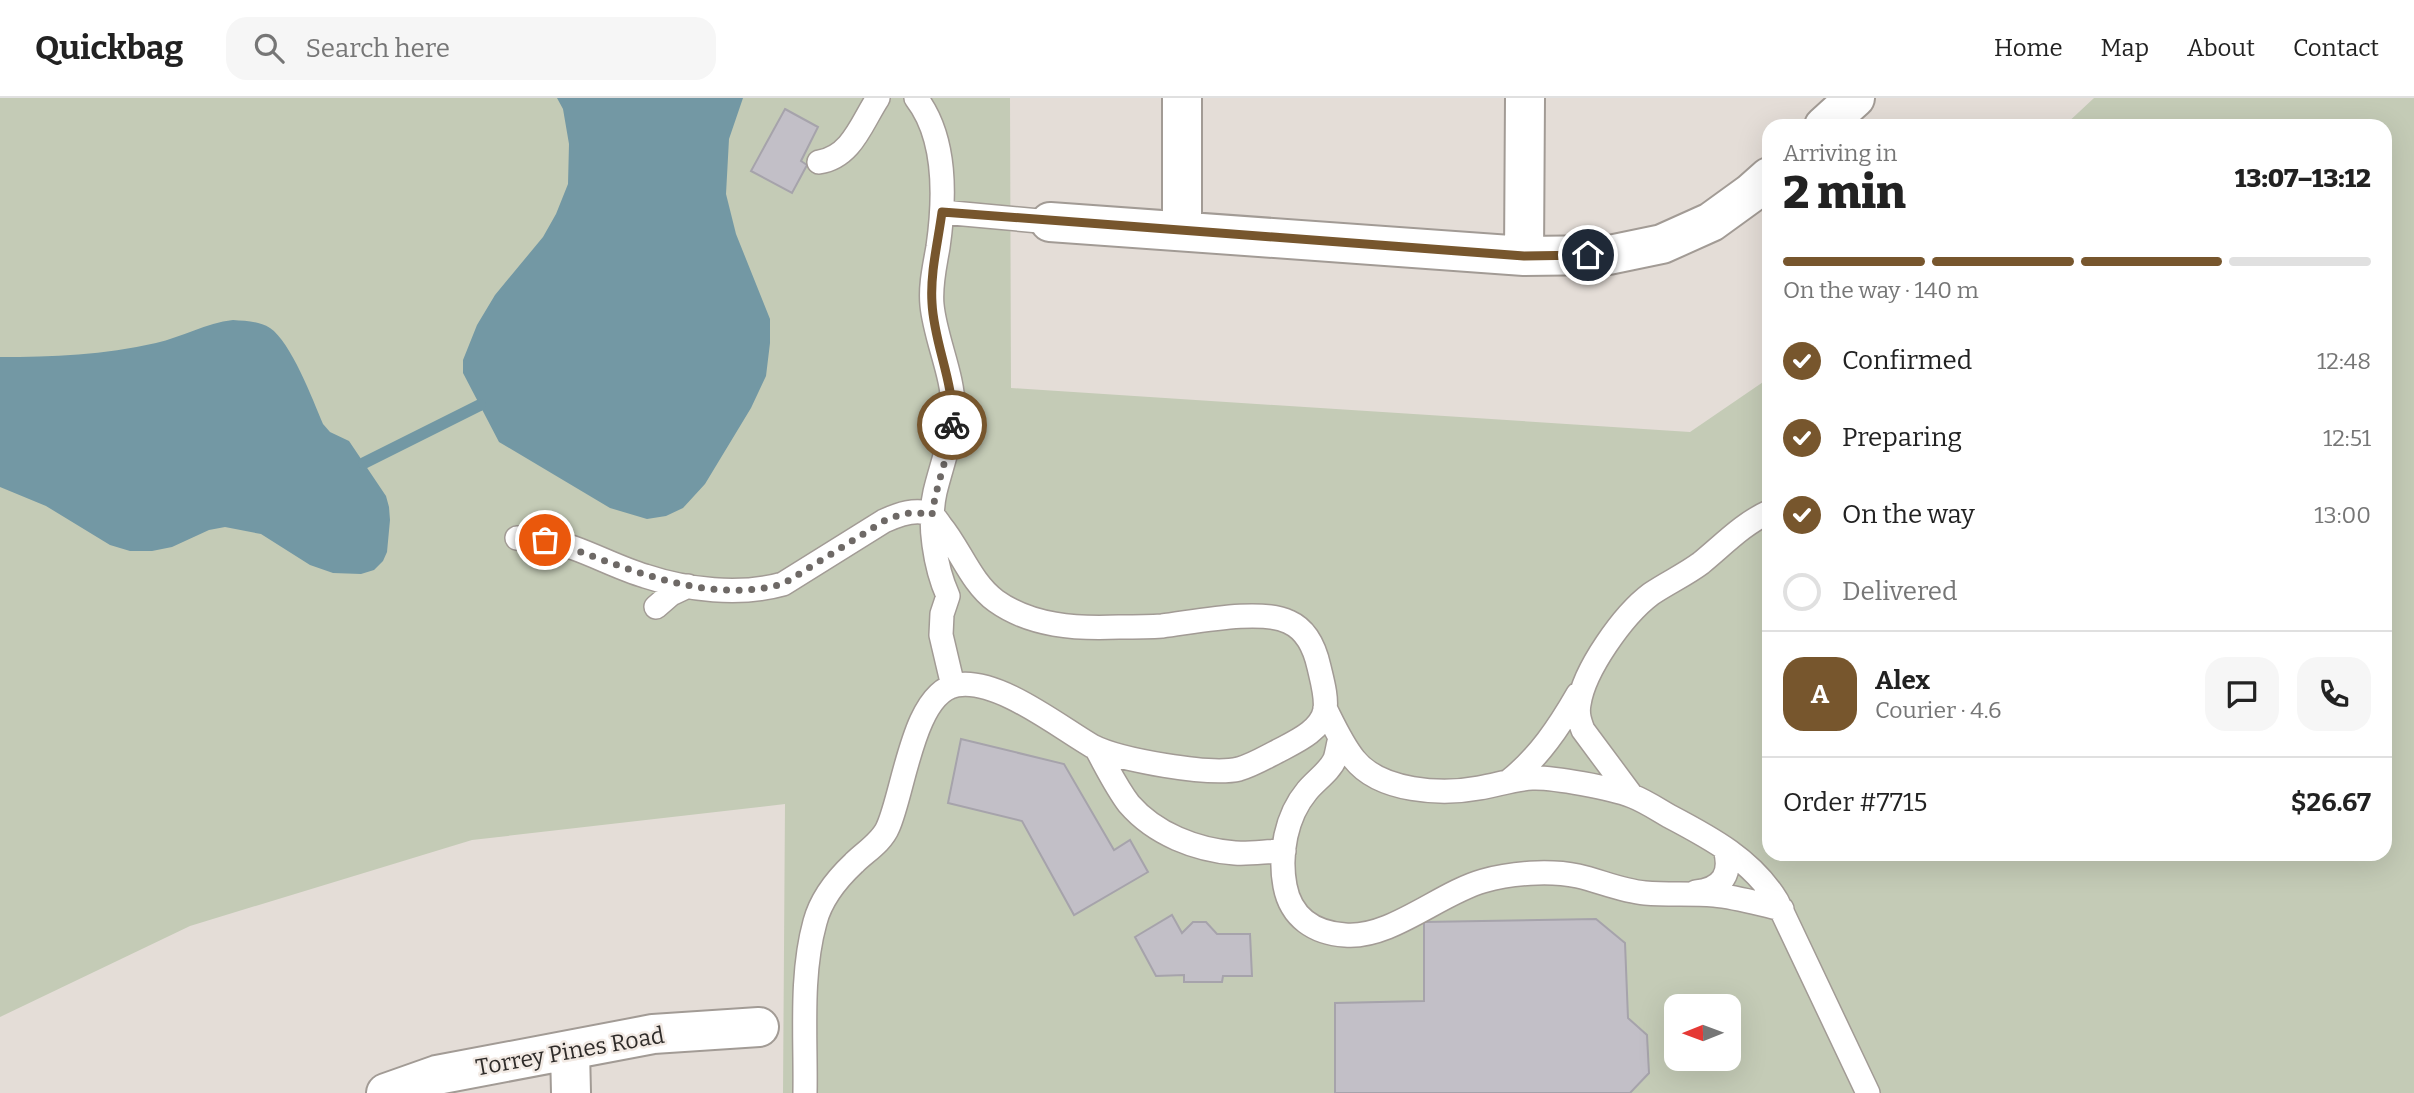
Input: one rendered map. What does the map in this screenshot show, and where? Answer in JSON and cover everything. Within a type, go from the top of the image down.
[{"type":"street","points":[[1182,98],[1182,230]]},
{"type":"street","points":[[1524,256],[1525,98]]},
{"type":"street","points":[[1832,119],[1855,98]]},
{"type":"street","points":[[1050,222],[1524,256],[1609,255],[1662,244],[1711,222],[1762,183]]},
{"type":"street","name":"Torrey Pines Road","points":[[386,1093],[438,1075],[653,1034],[758,1027]]},
{"type":"street","points":[[570,1050],[571,1093]]},
{"type":"lane","points":[[819,162],[827,161],[849,146],[878,98]]},
{"type":"lane","points":[[916,98],[933,130],[942,175],[942,212],[933,271],[932,304],[953,405],[950,441],[935,492],[932,515],[938,562],[948,596],[941,635],[953,686]]},
{"type":"lane","points":[[942,212],[1050,222]]},
{"type":"lane","points":[[517,538],[545,540],[645,576],[688,586],[764,589],[783,584],[884,521],[914,512],[932,515],[954,543],[977,582],[993,599],[1022,616],[1049,624],[1101,628],[1156,626],[1260,616],[1287,620],[1310,640],[1318,659],[1325,708],[1355,761],[1368,773],[1416,789],[1457,791],[1533,778],[1632,796],[1709,837],[1751,867],[1782,909],[1868,1093]]},
{"type":"lane","points":[[1509,781],[1536,758],[1559,727],[1612,638],[1630,614],[1651,594],[1682,577],[1741,529],[1762,516]]},
{"type":"lane","points":[[656,607],[671,594],[688,586]]},
{"type":"lane","points":[[1583,685],[1578,719],[1583,730],[1632,796]]},
{"type":"lane","points":[[805,1093],[806,969],[815,921],[822,903],[835,884],[887,831],[925,713],[933,701],[953,686],[978,686],[1033,708],[1096,748],[1198,772],[1239,769],[1300,740],[1321,720],[1325,708]]},
{"type":"lane","points":[[1340,738],[1334,762],[1296,805],[1285,840],[1285,886],[1290,905],[1300,918],[1317,929],[1348,936],[1367,933],[1394,924],[1454,892],[1482,881],[1506,876],[1574,876],[1644,893],[1707,891],[1720,883],[1727,873],[1729,863],[1725,849]]},
{"type":"lane","points":[[1096,748],[1129,804],[1157,828],[1184,842],[1213,850],[1237,853],[1284,851]]},
{"type":"lane","points":[[1680,893],[1743,899],[1782,909]]},
{"type":"green space","points":[[0,98],[1010,98],[1011,388],[1690,432],[1762,383],[1762,861],[2392,861],[2392,119],[2072,119],[2094,98],[2414,98],[2414,1093],[783,1093],[785,804],[472,840],[190,926],[0,1017]]},
{"type":"water","points":[[557,98],[743,98],[729,139],[726,194],[736,234],[770,319],[766,376],[751,408],[705,484],[683,508],[666,516],[647,519],[610,508],[499,442],[463,373],[463,360],[477,325],[495,295],[543,237],[568,184],[569,144],[563,109]]},
{"type":"water","points":[[233,320],[261,324],[278,335],[301,372],[323,424],[330,432],[349,441],[386,496],[390,520],[387,552],[374,570],[361,574],[333,573],[310,565],[261,534],[225,527],[209,530],[172,547],[130,551],[110,545],[46,506],[0,487],[0,357],[59,356],[117,350],[156,343]]},
{"type":"building","points":[[785,109],[818,127],[801,161],[807,165],[792,193],[751,171]]},
{"type":"building","points":[[961,739],[1064,764],[1114,850],[1130,840],[1148,872],[1074,915],[1022,821],[948,803]]},
{"type":"building","points":[[1172,915],[1182,933],[1193,922],[1206,922],[1217,934],[1250,934],[1252,976],[1223,976],[1222,982],[1184,982],[1184,975],[1156,976],[1135,937]]},
{"type":"building","points":[[1596,919],[1625,943],[1628,1018],[1647,1035],[1649,1073],[1630,1093],[1335,1093],[1335,1003],[1424,1001],[1424,922]]},
{"type":"waterway","points":[[364,463],[480,405]]},
{"type":"way so far","points":[[545,540],[645,576],[688,586],[742,590],[764,589],[783,584],[884,521],[914,512],[932,515],[952,425]]},
{"type":"route","points":[[952,425],[953,405],[932,304],[933,271],[942,212],[1524,256],[1588,255]]}]
